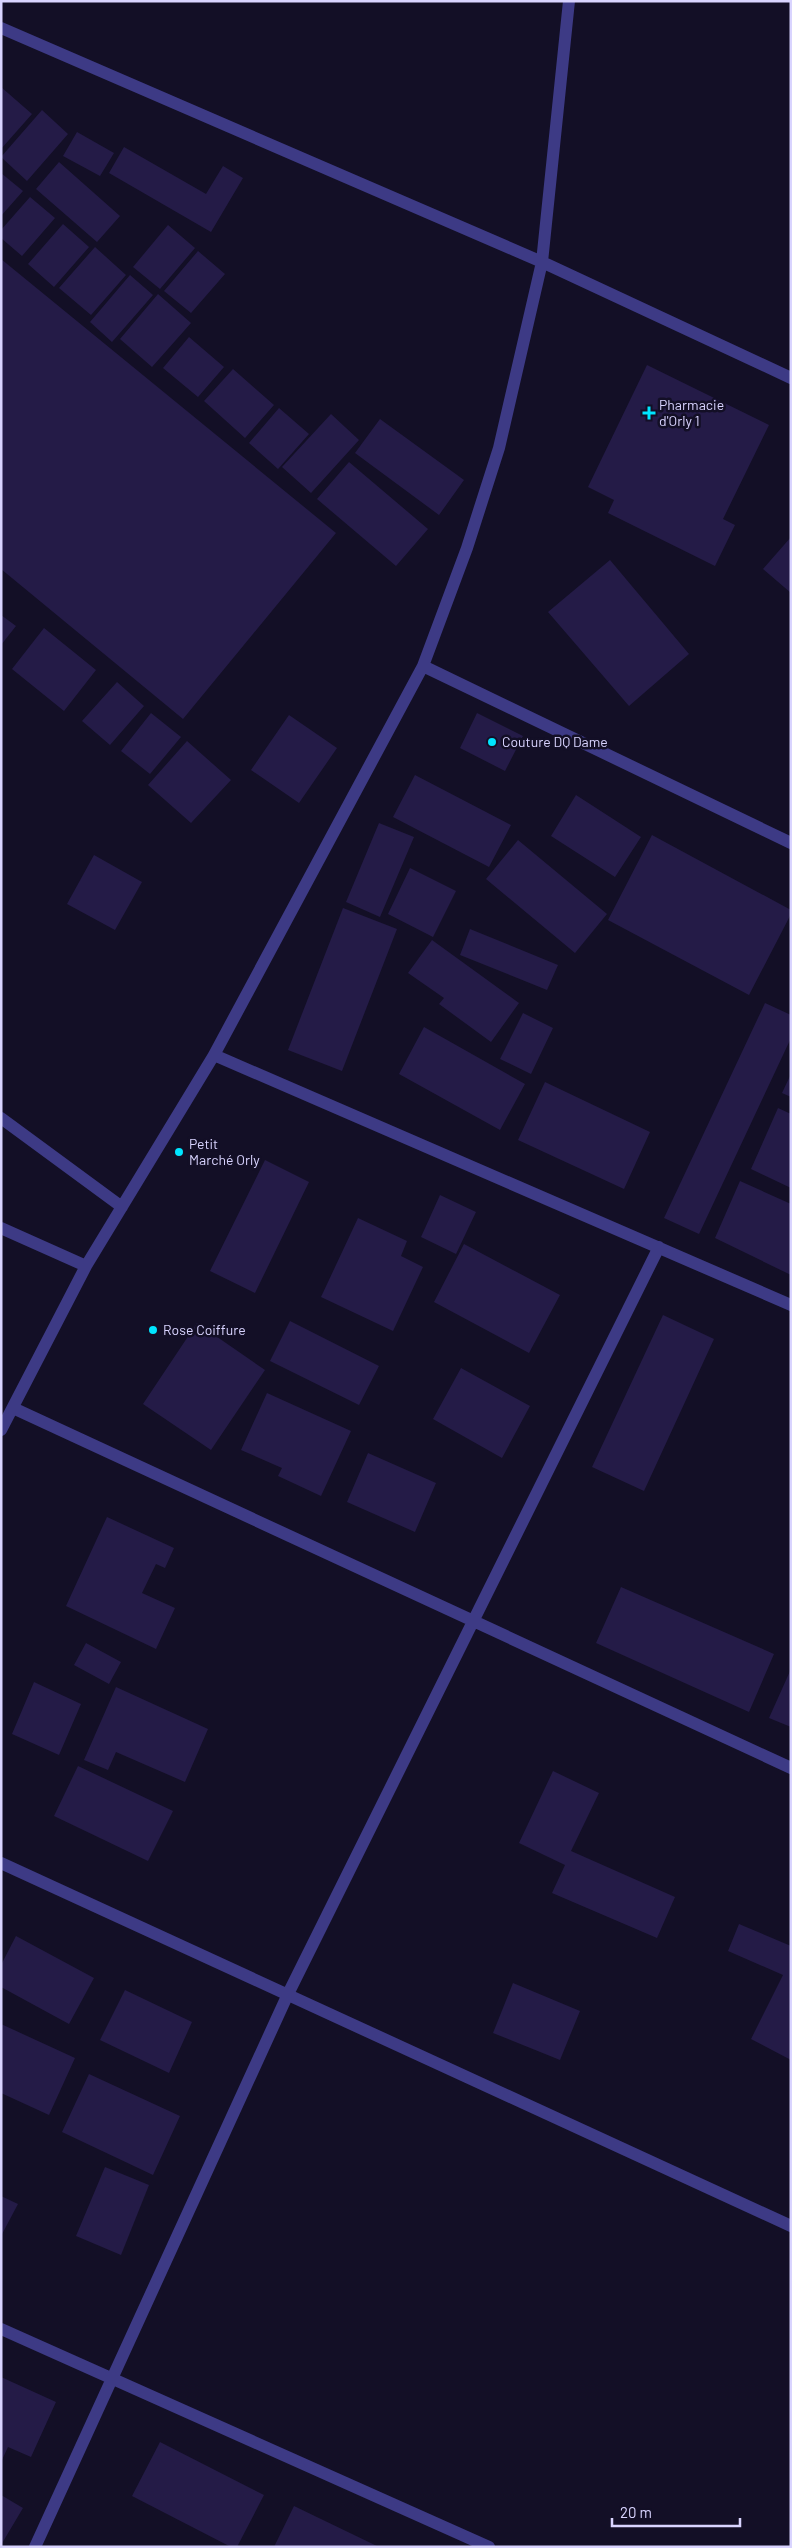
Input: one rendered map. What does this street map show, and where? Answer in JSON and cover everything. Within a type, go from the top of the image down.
[{"type":"street","points":[[1,1430],[86,1266],[214,1055],[423,666],[467,548],[499,448],[542,262],[569,1]]},
{"type":"street","points":[[1,28],[542,262],[791,378]]},
{"type":"street","points":[[423,666],[791,843]]},
{"type":"street","points":[[214,1055],[791,1305]]},
{"type":"street","points":[[1,1118],[122,1207]]},
{"type":"street","points":[[1,1228],[86,1266]]},
{"type":"street","points":[[35,2547],[288,1994],[660,1247]]},
{"type":"street","points":[[13,1408],[791,1768]]},
{"type":"street","points":[[1,1863],[791,2226]]},
{"type":"street","points":[[1,2329],[489,2547]]},
{"type":"building","points":[[1,87],[32,114],[1,149]]},
{"type":"building","points":[[42,110],[68,134],[27,181],[1,157]]},
{"type":"building","points":[[77,132],[114,153],[100,176],[63,156]]},
{"type":"building","points":[[124,147],[206,194],[223,166],[243,178],[211,232],[109,173]]},
{"type":"building","points":[[59,162],[120,216],[97,242],[36,189]]},
{"type":"building","points":[[1,173],[23,191],[1,216]]},
{"type":"building","points":[[30,197],[55,218],[22,256],[1,238],[1,230]]},
{"type":"building","points":[[63,224],[89,247],[54,287],[28,264]]},
{"type":"building","points":[[168,225],[195,248],[160,289],[133,267]]},
{"type":"building","points":[[95,247],[126,275],[91,315],[59,288]]},
{"type":"building","points":[[198,251],[225,274],[191,313],[164,291]]},
{"type":"building","points":[[1,259],[336,533],[183,719],[1,569]]},
{"type":"building","points":[[130,275],[153,295],[112,342],[90,322]]},
{"type":"building","points":[[158,294],[191,323],[152,367],[120,339]]},
{"type":"building","points":[[189,337],[224,367],[198,397],[163,368]]},
{"type":"building","points":[[647,365],[769,425],[723,519],[735,525],[715,566],[608,513],[614,500],[588,487]]},
{"type":"building","points":[[233,369],[274,405],[245,438],[204,401]]},
{"type":"building","points":[[279,408],[309,434],[278,469],[249,443]]},
{"type":"building","points":[[331,414],[359,440],[311,493],[282,467]]},
{"type":"building","points":[[380,419],[464,480],[439,515],[355,453]]},
{"type":"building","points":[[349,462],[428,529],[396,566],[317,499]]},
{"type":"building","points":[[791,537],[791,593],[763,569]]},
{"type":"building","points":[[610,560],[689,654],[629,706],[548,612]]},
{"type":"building","points":[[1,615],[16,626],[1,645]]},
{"type":"building","points":[[44,628],[96,670],[64,711],[12,669]]},
{"type":"building","points":[[117,682],[144,706],[110,745],[82,721]]},
{"type":"building","points":[[151,713],[181,737],[150,774],[121,751]]},
{"type":"building","points":[[477,713],[523,736],[505,771],[460,748]]},
{"type":"building","points":[[289,715],[337,748],[299,803],[251,770]]},
{"type":"building","points":[[187,741],[231,780],[191,823],[148,785]]},
{"type":"building","points":[[415,775],[511,825],[489,867],[393,817]]},
{"type":"building","points":[[576,795],[641,837],[615,877],[551,836]]},
{"type":"building","points":[[379,823],[414,837],[380,917],[346,902]]},
{"type":"building","points":[[652,835],[791,910],[791,914],[749,995],[608,920]]},
{"type":"building","points":[[518,840],[607,914],[575,953],[486,879]]},
{"type":"building","points":[[94,855],[142,882],[115,930],[67,904]]},
{"type":"building","points":[[410,868],[456,891],[433,937],[388,914]]},
{"type":"building","points":[[343,908],[397,929],[342,1071],[288,1050]]},
{"type":"building","points":[[470,929],[558,965],[547,990],[460,955]]},
{"type":"building","points":[[432,940],[519,1003],[491,1042],[439,1004],[444,998],[408,973]]},
{"type":"building","points":[[765,1003],[791,1015],[791,1038],[699,1234],[664,1218]]},
{"type":"building","points":[[523,1013],[553,1028],[531,1074],[500,1059]]},
{"type":"building","points":[[424,1027],[525,1084],[500,1130],[399,1074]]},
{"type":"building","points":[[791,1074],[791,1097],[782,1093]]},
{"type":"building","points":[[545,1082],[650,1132],[624,1189],[518,1140]]},
{"type":"building","points":[[778,1108],[791,1114],[791,1188],[751,1169]]},
{"type":"building","points":[[265,1160],[309,1182],[255,1293],[210,1271]]},
{"type":"building","points":[[740,1181],[791,1204],[791,1275],[715,1238]]},
{"type":"building","points":[[440,1195],[476,1212],[456,1254],[421,1237]]},
{"type":"building","points":[[358,1218],[407,1241],[401,1256],[423,1267],[393,1331],[321,1297]]},
{"type":"building","points":[[464,1244],[560,1295],[529,1353],[434,1302]]},
{"type":"building","points":[[663,1315],[714,1339],[644,1491],[592,1467]]},
{"type":"building","points":[[290,1321],[379,1366],[359,1405],[270,1361]]},
{"type":"building","points":[[197,1323],[265,1370],[211,1450],[143,1404]]},
{"type":"building","points":[[461,1368],[530,1406],[502,1458],[433,1419]]},
{"type":"building","points":[[267,1393],[351,1431],[321,1496],[278,1476],[282,1468],[241,1450]]},
{"type":"building","points":[[368,1453],[436,1483],[415,1532],[347,1502]]},
{"type":"building","points":[[107,1517],[174,1548],[165,1568],[156,1564],[142,1593],[175,1608],[156,1649],[66,1606]]},
{"type":"building","points":[[621,1587],[774,1654],[749,1712],[596,1643]]},
{"type":"building","points":[[86,1643],[121,1662],[109,1684],[74,1665]]},
{"type":"building","points":[[791,1669],[791,1727],[769,1718]]},
{"type":"building","points":[[34,1682],[81,1704],[59,1755],[12,1734]]},
{"type":"building","points":[[116,1687],[208,1729],[185,1782],[116,1752],[108,1770],[84,1760]]},
{"type":"building","points":[[78,1766],[173,1811],[148,1861],[54,1816]]},
{"type":"building","points":[[553,1771],[599,1793],[571,1851],[675,1897],[657,1938],[552,1893],[565,1865],[519,1843]]},
{"type":"building","points":[[739,1924],[791,1946],[791,2060],[751,2039],[783,1975],[728,1951]]},
{"type":"building","points":[[16,1936],[94,1978],[69,2024],[1,1987],[1,1965]]},
{"type":"building","points":[[513,1983],[580,2011],[560,2060],[493,2033]]},
{"type":"building","points":[[125,1990],[192,2022],[169,2073],[100,2040]]},
{"type":"building","points":[[1,2024],[75,2058],[49,2115],[1,2093]]},
{"type":"building","points":[[89,2074],[180,2116],[153,2175],[62,2132]]},
{"type":"building","points":[[105,2167],[149,2185],[121,2255],[76,2236]]},
{"type":"building","points":[[1,2196],[18,2204],[1,2236]]},
{"type":"building","points":[[1,2377],[56,2402],[31,2457],[8,2447],[1,2462]]},
{"type":"building","points":[[160,2442],[264,2495],[237,2547],[231,2547],[132,2496]]},
{"type":"building","points":[[1,2495],[23,2508],[1,2545]]},
{"type":"building","points":[[294,2506],[379,2547],[274,2547]]},
{"type":"place","name":"Pharmacie d'Orly 1","points":[[649,413]]},
{"type":"place","name":"Couture DQ Dame","points":[[492,742]]},
{"type":"place","name":"Petit Marché Orly","points":[[179,1152]]},
{"type":"place","name":"Rose Coiffure","points":[[153,1330]]}]
